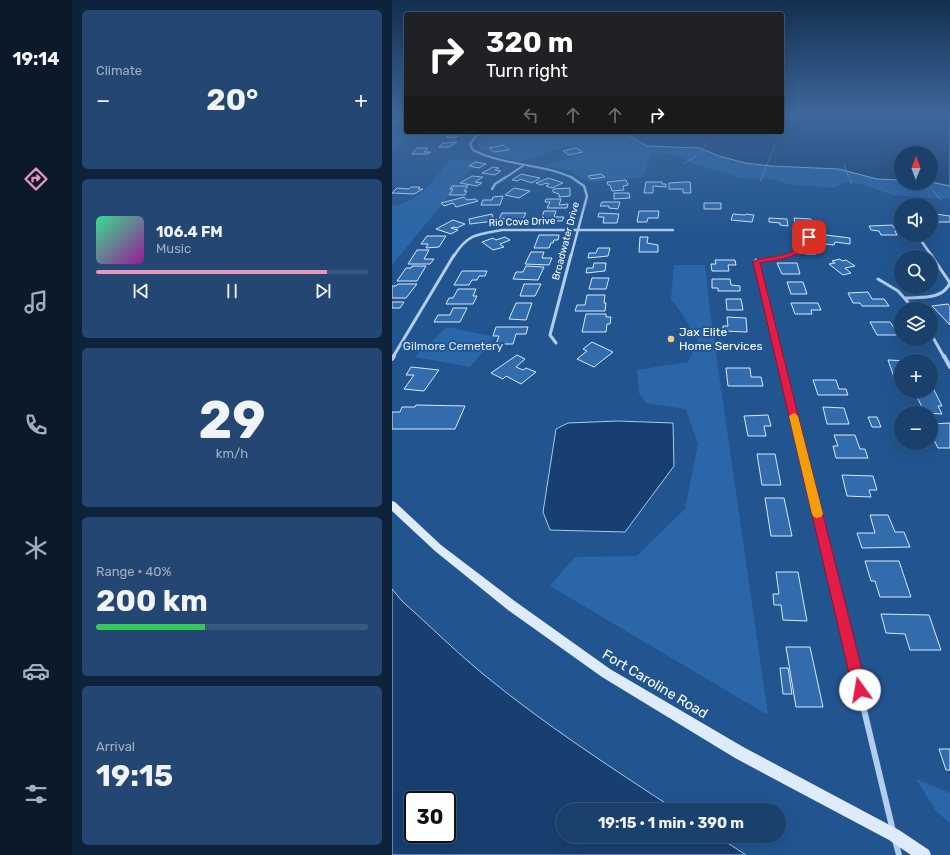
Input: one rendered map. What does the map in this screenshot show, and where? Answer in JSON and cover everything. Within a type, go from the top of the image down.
[{"type":"street","name":"Broadwater Drive","points":[[484,155],[570,176],[583,184],[586,190],[587,196],[550,335],[556,343]]},
{"type":"street","points":[[492,189],[495,184],[524,165]]},
{"type":"street","name":"Rio Cove Drive","points":[[392,359],[451,259],[467,239],[488,231],[502,230],[674,230]]},
{"type":"street","points":[[906,298],[936,296],[943,294],[948,289],[950,283],[922,242]]},
{"type":"street","points":[[756,261],[899,855]]},
{"type":"street","points":[[878,279],[894,286],[909,302]]},
{"type":"street","points":[[938,346],[950,368]]},
{"type":"street","name":"Fort Caroline Road","points":[[392,506],[444,553],[512,606],[606,673],[740,752],[894,835],[924,855]]},
{"type":"lane","points":[[756,261],[786,256],[799,251],[807,242],[809,237]]},
{"type":"path","points":[[684,163],[697,155]]},
{"type":"path","points":[[760,181],[771,155]]},
{"type":"path","points":[[844,165],[852,184]]},
{"type":"path","points":[[932,190],[941,200]]},
{"type":"path","points":[[399,348],[428,348]]},
{"type":"green space","points":[[495,155],[541,155],[519,162]]},
{"type":"green space","points":[[580,155],[651,155],[643,177],[587,182],[571,171],[543,166]]},
{"type":"green space","points":[[671,155],[716,155],[745,163],[771,166],[839,169],[877,179],[894,180],[894,190],[938,190],[938,183],[950,186],[950,199],[893,195],[861,184],[844,182],[835,188],[788,184],[778,180],[769,179],[742,178],[691,163],[678,156]]},
{"type":"green space","points":[[450,160],[478,160],[392,265],[392,206],[402,204],[418,195],[432,182]]},
{"type":"green space","points":[[674,265],[705,265],[710,312],[768,715],[550,586],[575,557],[637,556],[685,509],[698,444],[686,409],[646,403],[639,393],[637,370],[688,362],[698,341],[683,315],[671,299]]},
{"type":"green space","name":"Gilmore Cemetery","points":[[447,327],[495,337],[470,367],[415,357]]},
{"type":"green space","points":[[916,779],[950,793],[950,823],[936,811]]},
{"type":"shaded area","points":[[716,155],[894,155],[894,180],[877,179],[839,169],[771,166],[745,163]]},
{"type":"shaded area","points":[[938,155],[950,155],[950,186],[938,183]]},
{"type":"shaded area","points":[[618,421],[673,423],[674,466],[625,532],[550,530],[543,512],[556,429],[568,423]]},
{"type":"shaded area","points":[[392,589],[402,601],[483,674],[578,745],[665,803],[556,803],[556,843],[728,843],[746,855],[392,855]]},
{"type":"building","points":[[476,162],[486,164],[479,168],[469,166]]},
{"type":"building","points":[[493,167],[499,168],[495,170],[501,171],[495,175],[482,173]]},
{"type":"building","points":[[521,174],[540,178],[532,183],[520,179],[518,181],[512,180]]},
{"type":"building","points":[[601,174],[605,177],[591,179],[588,176]]},
{"type":"building","points":[[472,176],[483,177],[475,182],[482,183],[477,186],[460,183]]},
{"type":"building","points":[[548,178],[563,183],[552,188],[546,186],[549,184],[546,183],[541,185],[536,183]]},
{"type":"building","points":[[626,180],[628,185],[623,186],[624,190],[612,191],[607,182]]},
{"type":"building","points":[[646,182],[662,182],[662,184],[666,184],[666,187],[653,186],[653,193],[644,193]]},
{"type":"building","points":[[690,182],[691,193],[683,193],[683,189],[669,189],[669,183]]},
{"type":"building","points":[[452,186],[468,186],[464,191],[467,191],[465,195],[449,195],[453,189],[450,189]]},
{"type":"building","points":[[411,187],[420,187],[418,189],[423,189],[414,194],[392,193],[397,188],[409,189]]},
{"type":"building","points":[[514,188],[530,191],[519,198],[505,195]]},
{"type":"building","points":[[570,188],[570,196],[559,197],[559,194],[553,192],[553,189]]},
{"type":"building","points":[[614,193],[629,193],[630,198],[614,199]]},
{"type":"building","points":[[503,196],[500,205],[481,205],[483,200],[492,200],[493,197]]},
{"type":"building","points":[[464,197],[467,200],[475,199],[478,201],[456,207],[453,203],[444,206],[441,203]]},
{"type":"building","points":[[546,199],[561,199],[559,205],[568,204],[567,208],[547,208],[550,202],[545,202]]},
{"type":"building","points":[[602,202],[620,202],[618,209],[609,208],[609,206],[600,206]]},
{"type":"building","points":[[704,203],[721,203],[721,209],[704,209]]},
{"type":"building","points":[[544,211],[556,211],[554,217],[564,217],[562,221],[541,221]]},
{"type":"building","points":[[639,211],[659,211],[658,218],[648,218],[647,222],[637,222]]},
{"type":"building","points":[[502,213],[526,213],[523,219],[499,219]]},
{"type":"building","points":[[599,213],[619,214],[617,223],[603,223],[604,217],[598,217]]},
{"type":"building","points":[[492,214],[494,221],[470,224],[469,219]]},
{"type":"building","points":[[733,214],[754,215],[752,222],[731,220]]},
{"type":"building","points":[[938,214],[950,216],[950,222],[938,222]]},
{"type":"building","points":[[769,218],[787,219],[788,226],[780,225],[780,223],[769,222]]},
{"type":"building","points":[[794,218],[811,219],[812,226],[796,226]]},
{"type":"building","points":[[453,220],[465,224],[457,228],[451,228],[458,230],[451,234],[436,229]]},
{"type":"building","points":[[892,225],[894,228],[894,235],[881,235],[879,231],[871,230],[869,226]]},
{"type":"building","points":[[539,235],[559,235],[558,240],[554,240],[549,248],[534,248]]},
{"type":"building","points":[[826,235],[850,238],[850,244],[835,242],[834,245],[824,244]]},
{"type":"building","points":[[427,236],[446,236],[439,247],[426,248],[428,244],[421,244]]},
{"type":"building","points":[[505,237],[510,240],[500,244],[504,247],[493,250],[482,242],[493,238],[496,240]]},
{"type":"building","points":[[640,237],[648,237],[647,243],[658,245],[658,252],[639,252]]},
{"type":"building","points":[[804,246],[814,247],[816,254],[806,254]]},
{"type":"building","points":[[598,248],[610,248],[608,256],[588,258],[589,253],[596,253]]},
{"type":"building","points":[[417,250],[429,250],[424,259],[434,259],[430,264],[408,264]]},
{"type":"building","points":[[531,252],[544,252],[542,258],[552,258],[549,265],[525,264]]},
{"type":"building","points":[[840,259],[842,261],[846,260],[855,266],[845,268],[851,273],[843,275],[829,264],[835,263],[832,261]]},
{"type":"building","points":[[715,260],[735,260],[736,265],[728,265],[729,271],[712,271],[711,264],[716,264]]},
{"type":"building","points":[[594,263],[606,263],[605,271],[586,273],[587,268],[593,268]]},
{"type":"building","points":[[777,263],[797,263],[800,274],[782,274]]},
{"type":"building","points":[[412,266],[426,266],[417,281],[397,281],[406,268],[411,268]]},
{"type":"building","points":[[526,266],[544,267],[538,280],[513,279],[516,272],[523,272]]},
{"type":"building","points":[[462,271],[487,271],[485,276],[479,276],[477,280],[472,280],[469,285],[454,285]]},
{"type":"building","points":[[592,278],[609,278],[606,289],[589,289]]},
{"type":"building","points":[[712,279],[730,279],[731,285],[740,286],[740,291],[718,291],[718,288],[712,288]]},
{"type":"building","points":[[787,282],[803,282],[807,294],[791,294]]},
{"type":"building","points":[[398,284],[417,284],[406,298],[392,298],[392,286],[396,286]]},
{"type":"building","points":[[524,284],[541,284],[535,296],[520,296]]},
{"type":"building","points":[[458,289],[476,289],[473,296],[477,296],[473,304],[446,304],[449,298],[453,298]]},
{"type":"building","points":[[868,292],[872,299],[884,299],[889,306],[862,306],[860,303],[853,303],[848,293]]},
{"type":"building","points":[[587,295],[605,295],[605,311],[575,311],[577,305],[585,305]]},
{"type":"building","points":[[726,299],[741,299],[743,310],[727,310]]},
{"type":"building","points":[[392,302],[404,302],[400,308],[392,308]]},
{"type":"building","points":[[516,303],[532,303],[526,320],[509,319]]},
{"type":"building","points":[[791,303],[818,303],[821,310],[811,310],[812,314],[795,314]]},
{"type":"building","points":[[948,304],[950,307],[950,325],[938,312],[938,305]]},
{"type":"building","points":[[453,308],[467,308],[460,322],[434,322],[438,315],[450,315]]},
{"type":"building","points":[[586,314],[606,314],[606,317],[611,317],[610,324],[607,324],[606,332],[582,332]]},
{"type":"building","points":[[727,317],[746,318],[747,332],[723,331],[723,326],[728,326]]},
{"type":"building","points":[[870,322],[890,322],[894,328],[894,335],[877,335]]},
{"type":"building","points":[[496,327],[528,327],[526,334],[516,334],[513,344],[496,344],[499,336],[493,336]]},
{"type":"building","points":[[592,342],[613,352],[594,367],[577,359],[587,351],[583,349]]},
{"type":"building","points":[[517,355],[525,359],[516,367],[523,370],[526,368],[536,372],[521,384],[506,376],[503,379],[491,373]]},
{"type":"building","points":[[888,360],[894,360],[894,377]]},
{"type":"building","points":[[411,367],[439,370],[424,391],[404,389],[414,375],[406,375]]},
{"type":"building","points":[[726,368],[750,368],[751,377],[761,377],[763,386],[728,386]]},
{"type":"building","points":[[813,380],[836,380],[839,389],[846,389],[848,395],[818,395]]},
{"type":"building","points":[[918,398],[938,398],[942,406],[938,406],[922,406]]},
{"type":"building","points":[[416,405],[465,406],[455,429],[392,429],[392,412],[400,412],[402,407],[415,407]]},
{"type":"building","points":[[938,406],[942,414],[938,414]]},
{"type":"building","points":[[823,407],[844,408],[849,424],[827,424]]},
{"type":"building","points":[[768,415],[771,426],[764,426],[766,436],[748,436],[744,416]]},
{"type":"building","points":[[868,417],[877,417],[881,427],[872,427]]},
{"type":"building","points":[[950,423],[950,448],[938,448],[938,424]]},
{"type":"building","points":[[834,435],[855,435],[860,449],[865,449],[868,458],[836,458],[833,446],[838,446]]},
{"type":"building","points":[[757,454],[775,454],[781,485],[762,485]]},
{"type":"building","points":[[842,475],[873,476],[877,490],[869,490],[871,497],[847,496]]},
{"type":"building","points":[[765,498],[784,498],[792,536],[771,536]]},
{"type":"building","points":[[870,515],[888,515],[895,532],[904,532],[910,547],[862,548],[857,533],[875,533]]},
{"type":"building","points":[[865,561],[899,561],[911,597],[880,597],[875,581],[871,581]]},
{"type":"building","points":[[776,572],[798,572],[807,621],[783,620],[781,605],[774,605],[773,594],[779,594]]},
{"type":"building","points":[[881,614],[929,615],[941,650],[910,650],[905,634],[886,633]]},
{"type":"building","points":[[786,647],[810,647],[823,707],[796,707]]},
{"type":"building","points":[[780,668],[788,668],[792,694],[783,694]]},
{"type":"building","points":[[939,749],[950,749],[950,770],[946,770]]},
{"type":"slow traffic","points":[[794,416],[817,514]]},
{"type":"place","name":"Jax Elite Home Services","points":[[671,339]]},
{"type":"route","points":[[809,237],[807,242],[799,251],[786,256],[756,262],[770,313],[860,690]]}]
